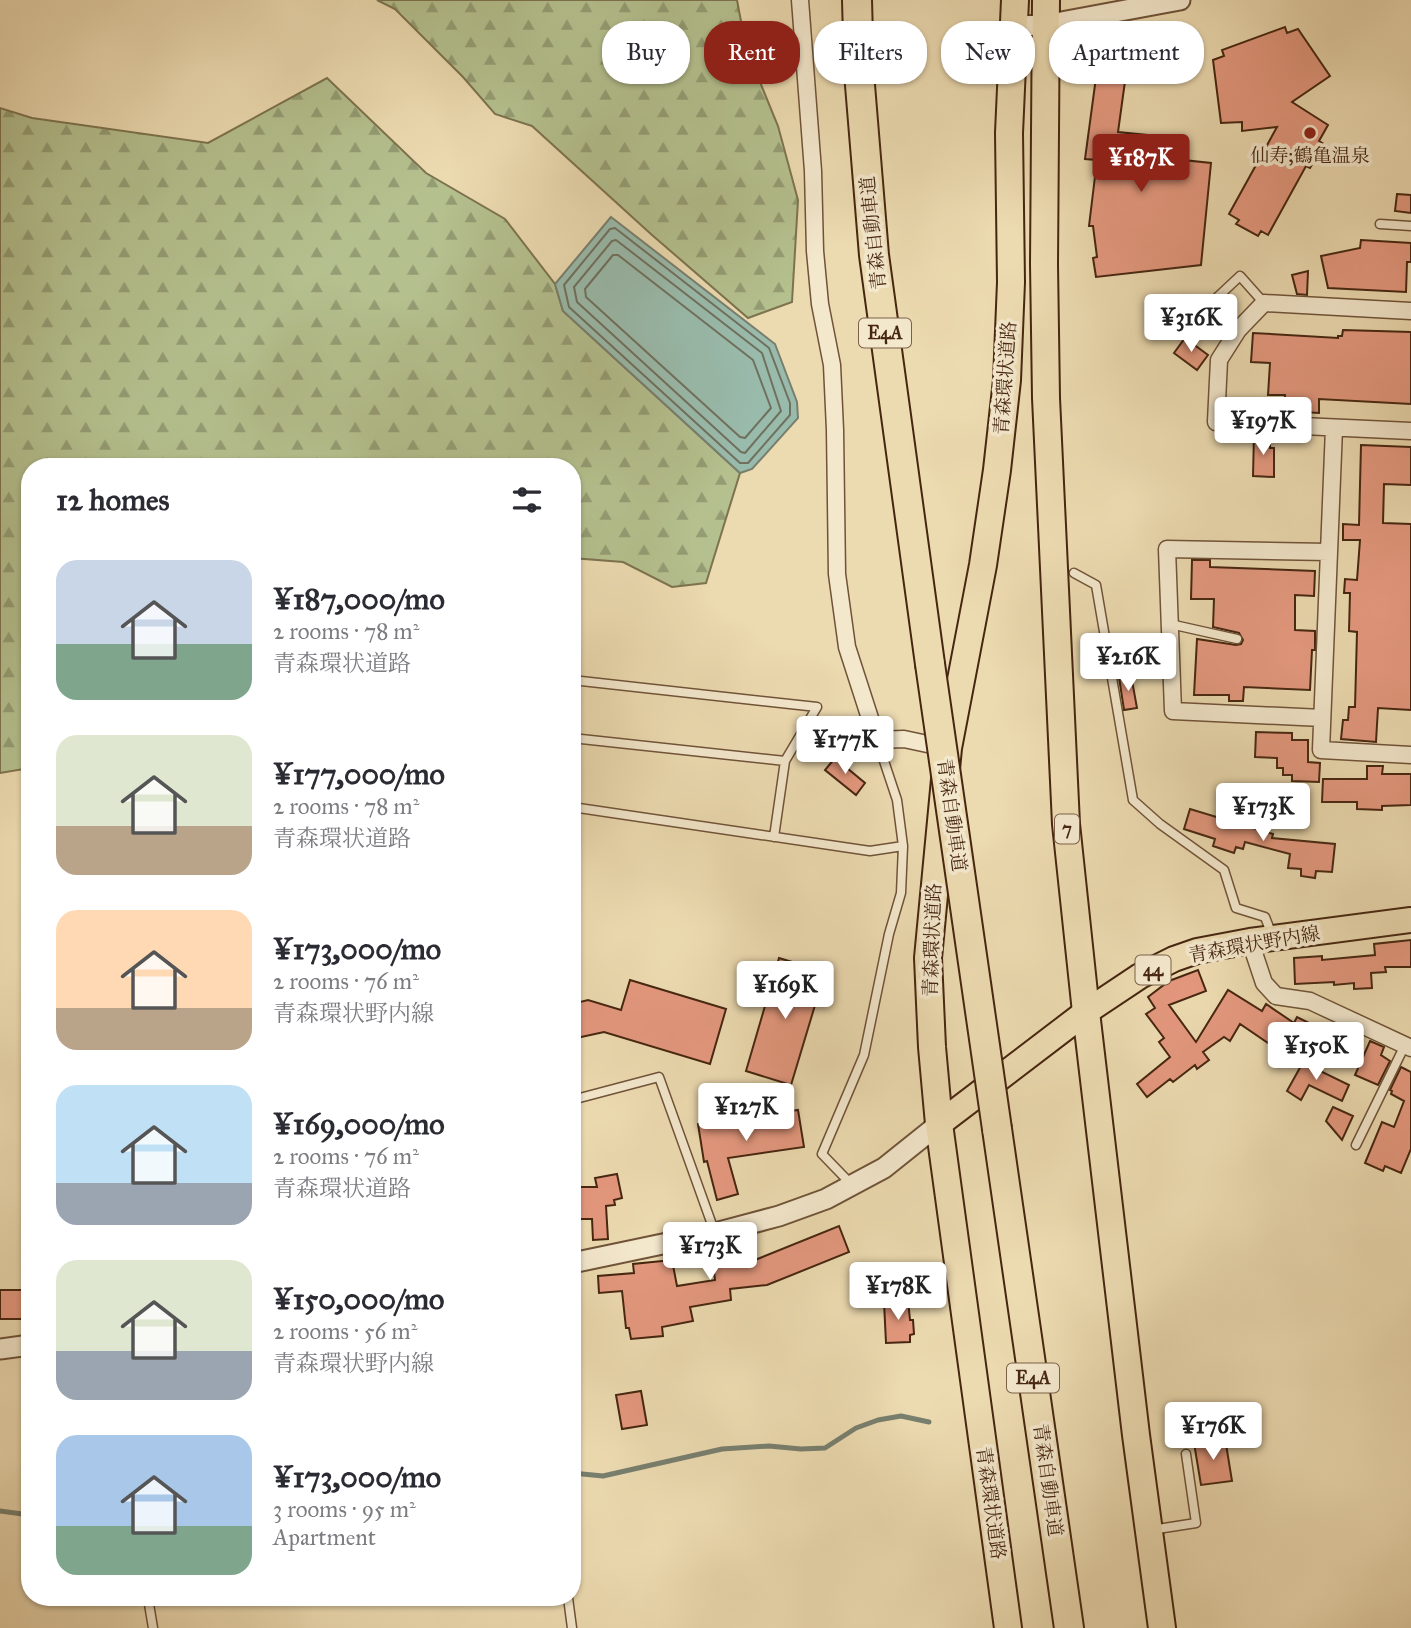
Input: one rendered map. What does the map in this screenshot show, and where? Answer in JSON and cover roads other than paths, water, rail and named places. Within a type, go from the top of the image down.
[{"type":"highway","name":"青森自動車道","points":[[857,0],[859,73],[874,255],[1069,1628]]},
{"type":"highway","name":"青森環状道路","points":[[1046,12],[1046,412],[1066,824],[1086,1012],[1163,1628]]},
{"type":"highway","name":"青森環状道路","points":[[1008,1628],[939,1124],[928,958],[948,748],[983,565],[1007,380],[1011,282],[1009,133],[1014,13]]},
{"type":"main road","name":"青森環状野内線","points":[[939,1124],[1086,1012],[1140,976],[1174,959],[1196,951],[1261,939],[1411,920]]},
{"type":"street","points":[[800,0],[813,171],[815,251],[820,304],[832,365],[837,574],[847,647],[877,740],[904,739],[948,748]]},
{"type":"street","points":[[1014,13],[1180,0]]},
{"type":"street","points":[[1411,311],[1264,303],[1238,331],[1219,360],[1216,422],[1411,431]]},
{"type":"street","points":[[1334,428],[1321,750],[1411,755]]},
{"type":"street","points":[[1322,718],[1173,711],[1167,549],[1329,552]]},
{"type":"street","points":[[1261,939],[1264,983],[1276,996],[1310,1001],[1408,1047]]},
{"type":"street","points":[[581,1260],[715,1233],[779,1216],[827,1199],[884,1168],[939,1124]]},
{"type":"street","points":[[0,1349],[21,1346]]},
{"type":"lane","points":[[1380,224],[1411,226]]},
{"type":"lane","points":[[1193,320],[1240,276],[1264,303]]},
{"type":"lane","points":[[1073,573],[1096,585],[1133,800],[1160,824],[1224,870],[1236,908],[1265,917],[1261,939]]},
{"type":"lane","points":[[1170,624],[1237,639]]},
{"type":"lane","points":[[581,681],[817,707],[785,761],[774,837]]},
{"type":"lane","points":[[581,739],[785,761]]},
{"type":"lane","points":[[853,1186],[822,1153],[864,1055],[889,934],[901,892],[904,846],[897,800],[877,740]]},
{"type":"lane","points":[[581,808],[870,851],[904,846]]},
{"type":"lane","points":[[1356,1145],[1408,1047]]},
{"type":"lane","points":[[581,1098],[659,1077],[715,1233]]},
{"type":"lane","points":[[1149,1530],[1196,1523],[1186,1454]]},
{"type":"lane","points":[[149,1606],[153,1628]]},
{"type":"lane","points":[[569,1606],[572,1628]]},
{"type":"water","points":[[611,217],[775,344],[797,402],[798,418],[752,469],[740,473],[563,311],[555,284]]},
{"type":"waterway","points":[[581,1474],[603,1476],[722,1449],[769,1446],[825,1448],[856,1428],[878,1420],[901,1416],[929,1422]]},
{"type":"waterway","points":[[0,1511],[21,1514]]},
{"type":"place","name":"仙寿;鶴亀温泉","points":[[1310,133]]}]
